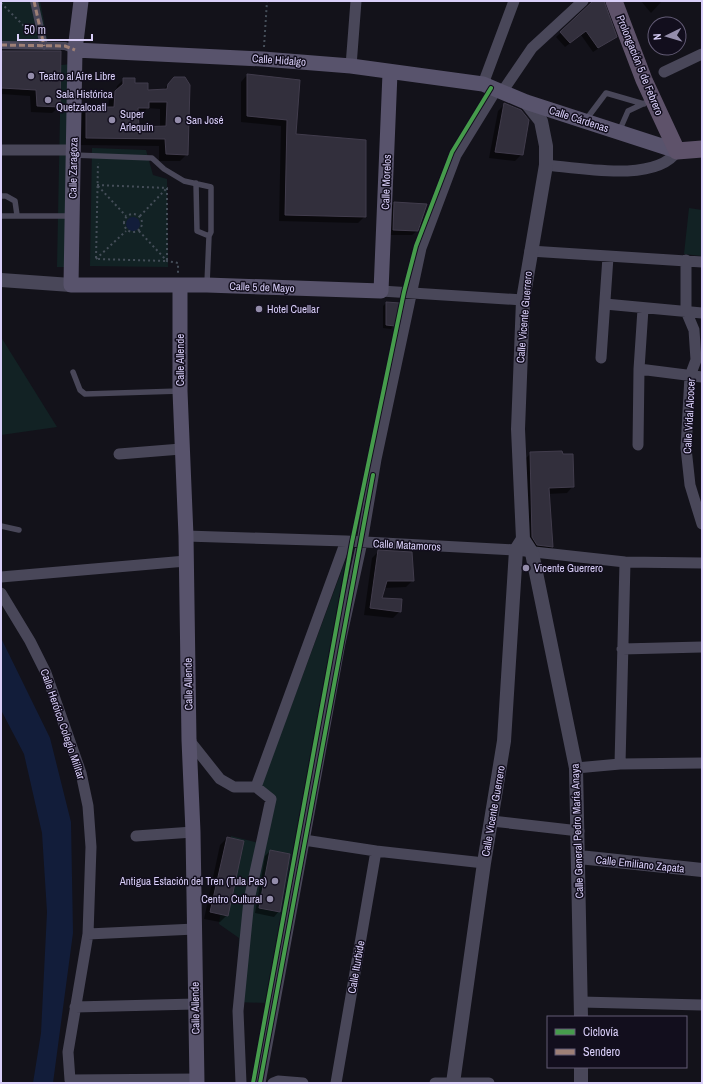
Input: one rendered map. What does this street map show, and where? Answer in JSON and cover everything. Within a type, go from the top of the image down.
[{"type":"main road","name":"Calle Zaragoza","points":[[71,285],[75,50],[81,1]]},
{"type":"main road","name":"Prolongación 5 de Febrero","points":[[614,1],[648,100],[677,150]]},
{"type":"main road","name":"Calle Hidalgo","points":[[75,50],[263,59],[351,66],[494,89]]},
{"type":"main road","name":"Calle Morelos","points":[[381,291],[390,73]]},
{"type":"main road","name":"Calle Cárdenas","points":[[494,89],[526,102],[677,150]]},
{"type":"main road","points":[[677,150],[702,149]]},
{"type":"main road","name":"Calle 5 de Mayo","points":[[71,285],[207,285],[381,291]]},
{"type":"main road","name":"Calle Allende","points":[[180,286],[181,449],[186,536],[197,1081]]},
{"type":"street","points":[[34,1],[44,46]]},
{"type":"street","points":[[351,66],[356,1]]},
{"type":"street","points":[[494,89],[514,1]]},
{"type":"street","points":[[260,1083],[340,643],[362,542],[376,458],[420,248],[456,155],[494,89],[532,48],[583,1]]},
{"type":"street","points":[[1,45],[65,46],[75,50]]},
{"type":"street","points":[[664,72],[702,54]]},
{"type":"street","name":"Calle Vicente Guerrero","points":[[453,1083],[484,863],[504,741],[520,545],[518,429],[523,300],[530,251],[546,166],[546,146],[541,121],[526,102]]},
{"type":"street","points":[[1,150],[73,152]]},
{"type":"street","points":[[546,166],[600,171],[632,170],[665,163],[673,157],[677,150]]},
{"type":"street","points":[[530,251],[702,262]]},
{"type":"street","points":[[602,358],[608,257]]},
{"type":"street","name":"Calle Vidal Alcocer","points":[[686,260],[686,311],[694,330],[696,360],[690,376],[686,448],[690,486],[702,524]]},
{"type":"street","name":"Calle 5 de Mayo","points":[[1,280],[71,285]]},
{"type":"street","name":"Calle 5 de Mayo","points":[[381,291],[523,300]]},
{"type":"street","points":[[605,304],[643,309],[702,313]]},
{"type":"street","points":[[638,445],[639,369],[643,309]]},
{"type":"street","points":[[639,369],[702,377]]},
{"type":"street","points":[[119,454],[181,449]]},
{"type":"street","name":"Calle Matamoros","points":[[186,536],[362,542],[520,545]]},
{"type":"street","points":[[256,787],[346,541]]},
{"type":"street","points":[[520,545],[532,553],[625,562],[702,563]]},
{"type":"street","name":"Calle General Pedro María Anaya","points":[[532,553],[576,768],[579,831],[581,1016]]},
{"type":"street","points":[[1,577],[186,562]]},
{"type":"street","points":[[620,764],[625,562]]},
{"type":"street","name":"Calle Heróico Colegio Militar","points":[[1,593],[30,641],[46,672],[81,773],[88,806],[91,847],[88,934],[68,1052],[70,1080],[197,1081]]},
{"type":"street","points":[[622,649],[702,647]]},
{"type":"street","points":[[189,740],[220,779],[234,787],[256,787],[271,799],[249,900],[238,1011],[241,1083]]},
{"type":"street","points":[[576,768],[620,764],[702,764]]},
{"type":"street","points":[[492,821],[579,831]]},
{"type":"street","points":[[136,836],[193,832]]},
{"type":"street","points":[[304,840],[376,851],[484,863]]},
{"type":"street","name":"Calle Iturbide","points":[[336,1083],[376,851]]},
{"type":"street","name":"Calle Emiliano Zapata","points":[[579,857],[702,870]]},
{"type":"street","points":[[88,934],[195,929]]},
{"type":"street","points":[[581,1002],[702,1005]]},
{"type":"street","points":[[75,1007],[195,1004]]},
{"type":"street","points":[[581,1068],[581,1083]]},
{"type":"street","points":[[276,1082],[303,1083]]},
{"type":"street","points":[[435,1083],[488,1083]]},
{"type":"lane","points":[[585,121],[606,93],[648,100]]},
{"type":"lane","points":[[627,134],[621,127],[628,111],[648,100]]},
{"type":"lane","points":[[73,152],[152,158],[164,169],[184,181],[211,187],[212,232],[209,236],[207,285]]},
{"type":"lane","points":[[196,183],[197,231],[209,236]]},
{"type":"lane","points":[[1,196],[6,196],[15,202],[17,215]]},
{"type":"lane","points":[[1,216],[72,216]]},
{"type":"lane","points":[[73,372],[80,390],[84,394],[180,391]]},
{"type":"lane","points":[[1,526],[19,530]]},
{"type":"path","points":[[263,59],[267,1]]},
{"type":"path","points":[[1,4],[44,46]]},
{"type":"path","points":[[96,259],[98,158]]},
{"type":"path","points":[[97,185],[167,188]]},
{"type":"path","points":[[97,185],[126,216]]},
{"type":"path","points":[[140,216],[167,188]]},
{"type":"path","points":[[167,188],[167,262]]},
{"type":"path","points":[[126,216],[133,214],[140,216]]},
{"type":"path","points":[[126,216],[124,224],[126,231]]},
{"type":"path","points":[[126,231],[133,233],[139,231],[143,223],[140,216]]},
{"type":"path","points":[[96,259],[126,231]]},
{"type":"path","points":[[139,231],[167,262]]},
{"type":"path","points":[[96,259],[178,262]]},
{"type":"shaded area","points":[[1,1],[40,1],[49,48],[1,48]]},
{"type":"shaded area","points":[[72,64],[68,267],[57,267],[61,65]]},
{"type":"shaded area","points":[[92,148],[146,150],[153,175],[167,179],[168,267],[90,266]]},
{"type":"shaded area","points":[[689,208],[702,210],[702,256],[684,254]]},
{"type":"shaded area","points":[[1,337],[57,427],[1,435]]},
{"type":"shaded area","points":[[346,559],[295,851],[266,1003],[237,1002],[239,938],[219,924],[231,836],[263,844],[274,797],[261,787]]},
{"type":"water","points":[[130,217],[136,217],[140,221],[140,227],[136,231],[130,231],[126,227],[126,221]]},
{"type":"water","points":[[1,638],[50,738],[71,822],[73,933],[53,1083],[33,1083],[41,1033],[47,912],[42,833],[24,754],[1,710]]},
{"type":"building","points":[[593,1],[604,1],[617,37],[598,48],[586,31],[570,43],[560,32]]},
{"type":"building","name":"Teatro al Aire Libre","points":[[2,51],[61,51],[60,107],[37,106],[36,90],[1,88]]},
{"type":"building","points":[[247,74],[300,80],[296,134],[366,140],[366,217],[285,215],[287,120],[247,116]]},
{"type":"building","name":"San José","points":[[174,77],[185,77],[190,85],[188,155],[166,154],[165,139],[86,138],[86,107],[114,107],[115,91],[123,84],[123,78],[135,78],[135,83],[148,83],[148,90],[167,89],[168,84]],"holes":[[[149,102],[167,102],[166,126],[139,127],[138,108],[149,108]]]},
{"type":"building","points":[[504,103],[521,110],[529,120],[523,155],[495,152]]},
{"type":"building","points":[[394,202],[427,204],[418,231],[393,230]]},
{"type":"building","points":[[386,302],[400,303],[395,326],[386,325]]},
{"type":"building","points":[[562,451],[563,454],[573,454],[574,487],[549,488],[553,547],[537,545],[532,537],[530,452]]},
{"type":"building","points":[[378,550],[412,552],[414,581],[387,581],[382,598],[402,599],[401,612],[370,608]]},
{"type":"building","points":[[227,837],[244,841],[228,916],[210,912]]},
{"type":"building","name":"Antigua Estación del Tren (Tula Pas)","points":[[270,850],[290,854],[280,912],[259,908]]},
{"type":"marked path","points":[[34,1],[44,46]]},
{"type":"marked path","points":[[1,45],[65,46],[75,50]]},
{"type":"cycle path","points":[[253,1083],[352,542],[404,292],[416,246],[452,152],[491,88]]},
{"type":"cycle path","points":[[260,1083],[373,475]]},
{"type":"place","name":"Teatro al Aire Libre","points":[[31,76]]},
{"type":"place","name":"Sala Histórica Quetzalcoatl","points":[[48,100]]},
{"type":"place","name":"Super Arlequin","points":[[112,120]]},
{"type":"place","name":"San José","points":[[178,120]]},
{"type":"place","name":"Hotel Cuellar","points":[[259,309]]},
{"type":"place","name":"Vicente Guerrero","points":[[526,568]]},
{"type":"place","name":"Antigua Estación del Tren (Tula Pas)","points":[[275,881]]},
{"type":"place","name":"Centro Cultural","points":[[270,899]]}]
